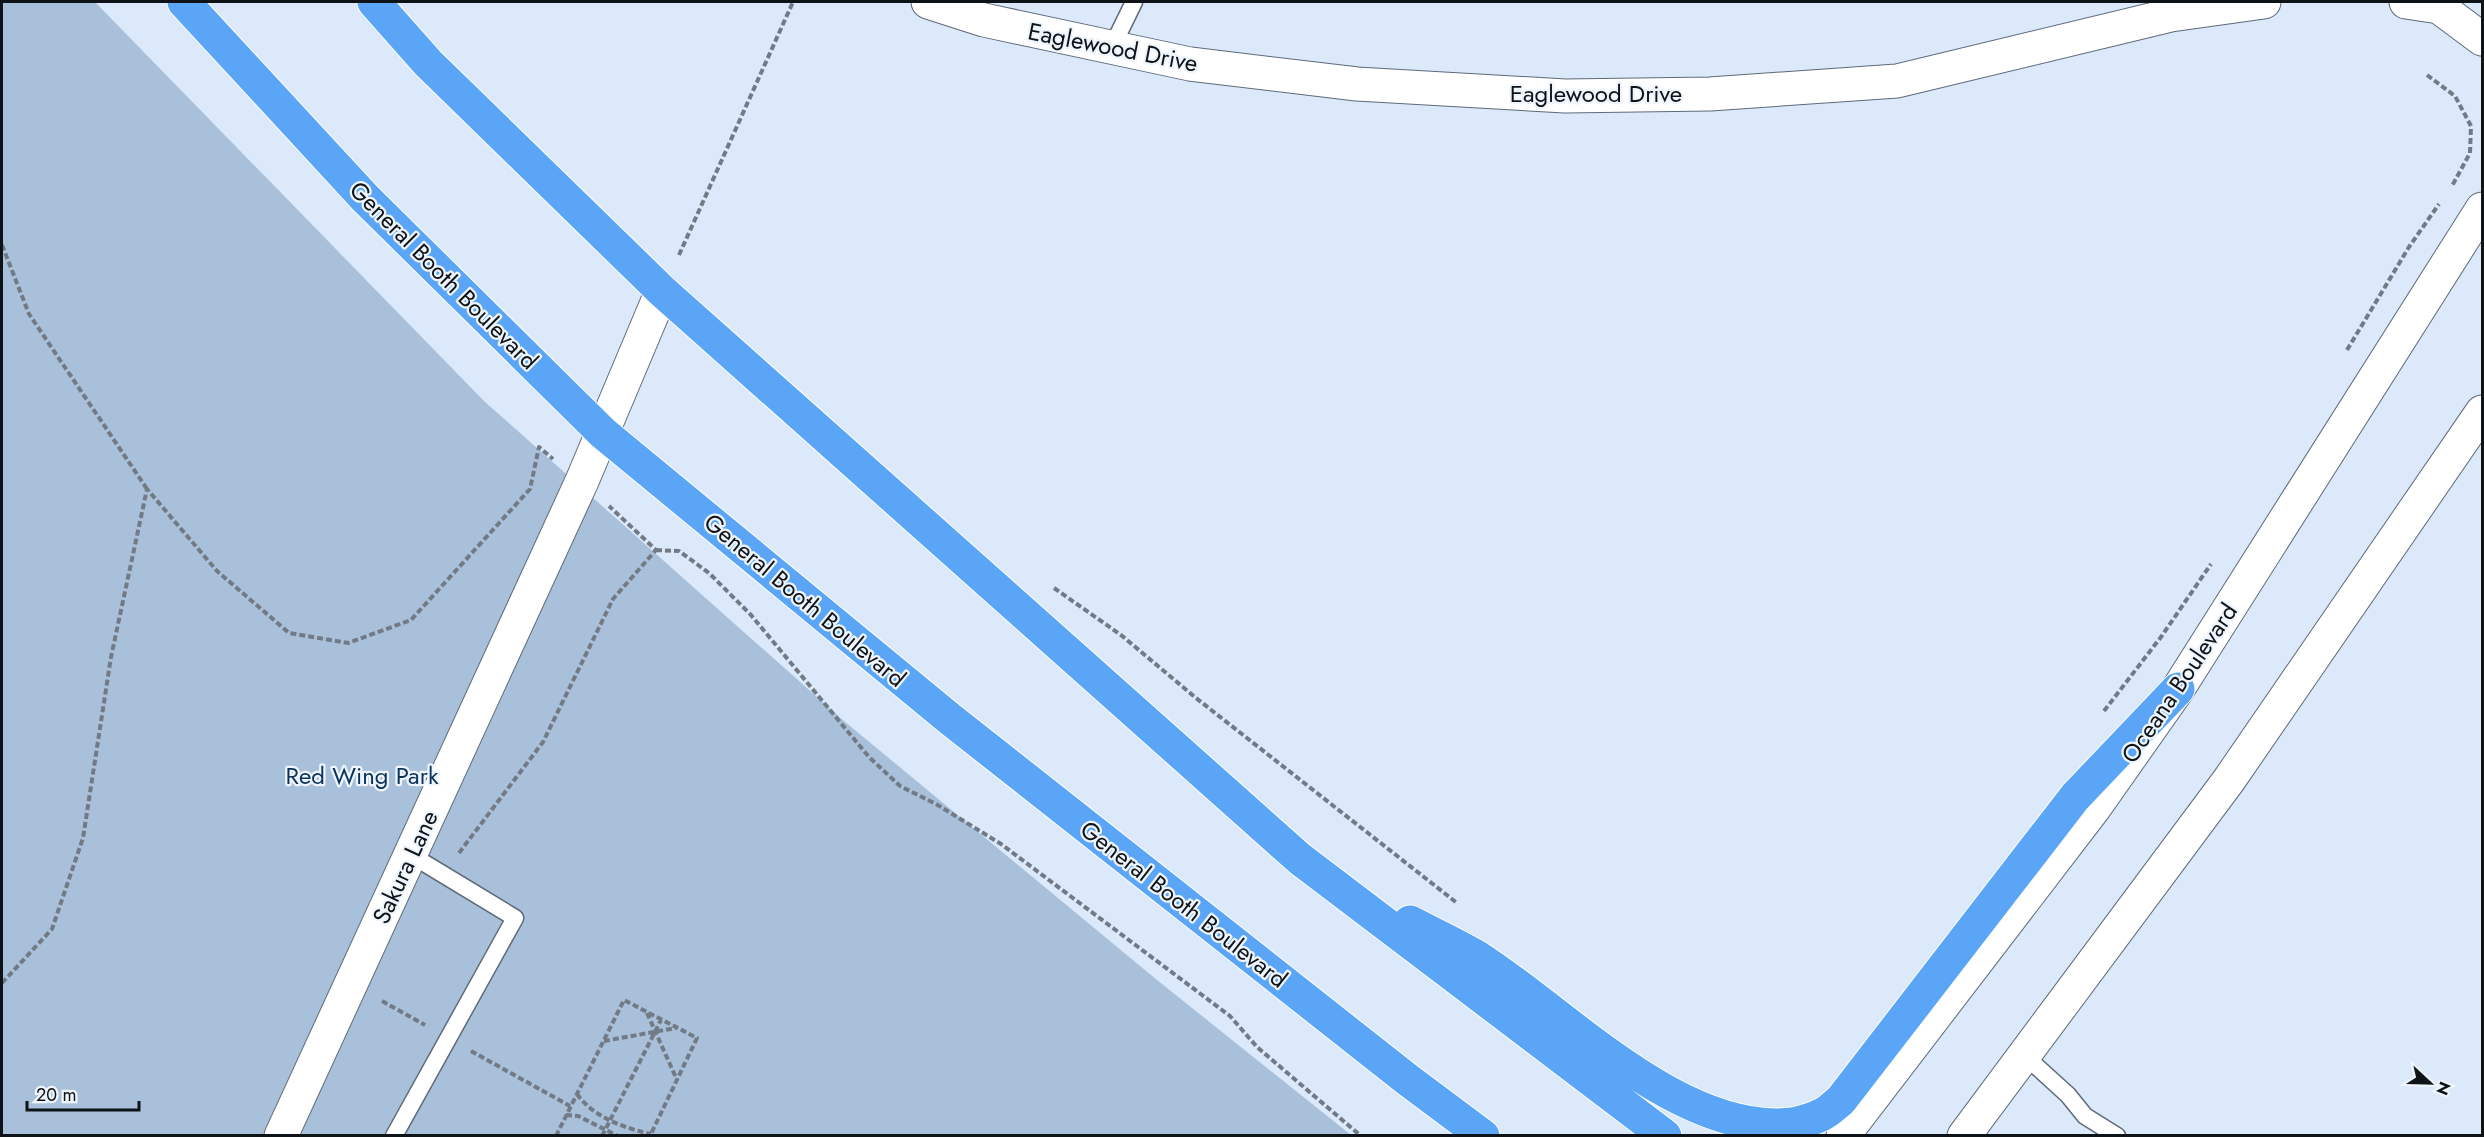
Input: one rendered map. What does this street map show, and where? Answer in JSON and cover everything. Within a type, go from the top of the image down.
[{"type":"highway","name":"General Booth Boulevard","points":[[184,2],[365,198],[603,433],[950,719],[1408,1080],[1483,1136]]},
{"type":"highway","points":[[374,2],[428,63],[662,291],[1291,851],[1665,1136]]},
{"type":"highway","points":[[1320,874],[1479,958],[1643,1081],[1674,1101],[1701,1114],[1753,1128],[1774,1128],[1802,1122],[1823,1114],[1841,1100],[2075,797],[2178,689]]},
{"type":"street","name":"Eaglewood Drive","points":[[928,2],[984,20],[1190,64],[1357,84],[1565,96],[1710,94],[1897,81],[2170,8],[2264,2]]},
{"type":"street","points":[[2406,2],[2439,7],[2482,39]]},
{"type":"street","name":"Oceana Boulevard","points":[[1844,1136],[2095,807],[2178,689],[2482,209]]},
{"type":"street","name":"Sakura Lane","points":[[287,1133],[582,481],[662,291]]},
{"type":"street","points":[[1964,1136],[2229,780],[2482,412]]},
{"type":"lane","points":[[1112,47],[1134,2]]},
{"type":"lane","points":[[393,1136],[515,918],[411,855]]},
{"type":"lane","points":[[2024,1056],[2068,1095],[2085,1116],[2117,1136]]},
{"type":"lane","points":[[2085,1116],[2089,1136]]},
{"type":"path","points":[[679,255],[793,2]]},
{"type":"path","points":[[2427,75],[2455,96],[2472,126],[2470,153],[2447,193]]},
{"type":"path","points":[[2341,359],[2409,247],[2441,202]]},
{"type":"path","points":[[2,245],[29,314],[147,489],[217,571],[289,633],[348,643],[411,620],[530,489],[539,447],[582,481],[656,550],[679,551],[717,582],[751,615],[869,757],[900,786],[936,804],[1000,844],[1230,1016],[1257,1047],[1361,1136]]},
{"type":"path","points":[[671,247],[688,262]]},
{"type":"path","points":[[2,983],[52,929],[83,838],[111,657],[147,489]]},
{"type":"path","points":[[443,874],[543,742],[613,599],[656,550]]},
{"type":"path","points":[[2103,713],[2214,560]]},
{"type":"path","points":[[1046,583],[1120,635],[1196,698],[1461,906]]},
{"type":"path","points":[[556,1136],[576,1094],[624,1000],[697,1038],[650,1135],[610,1120],[583,1103],[576,1094]]},
{"type":"path","points":[[646,1012],[677,1081]]},
{"type":"path","points":[[602,1136],[661,1020]]},
{"type":"path","points":[[603,1041],[677,1028]]},
{"type":"path","points":[[566,1115],[578,1116],[618,1136]]},
{"type":"green space","name":"Red Wing Park","points":[[2,2],[95,2],[484,401],[844,721],[1157,980],[1351,1135],[2,1136]]}]
